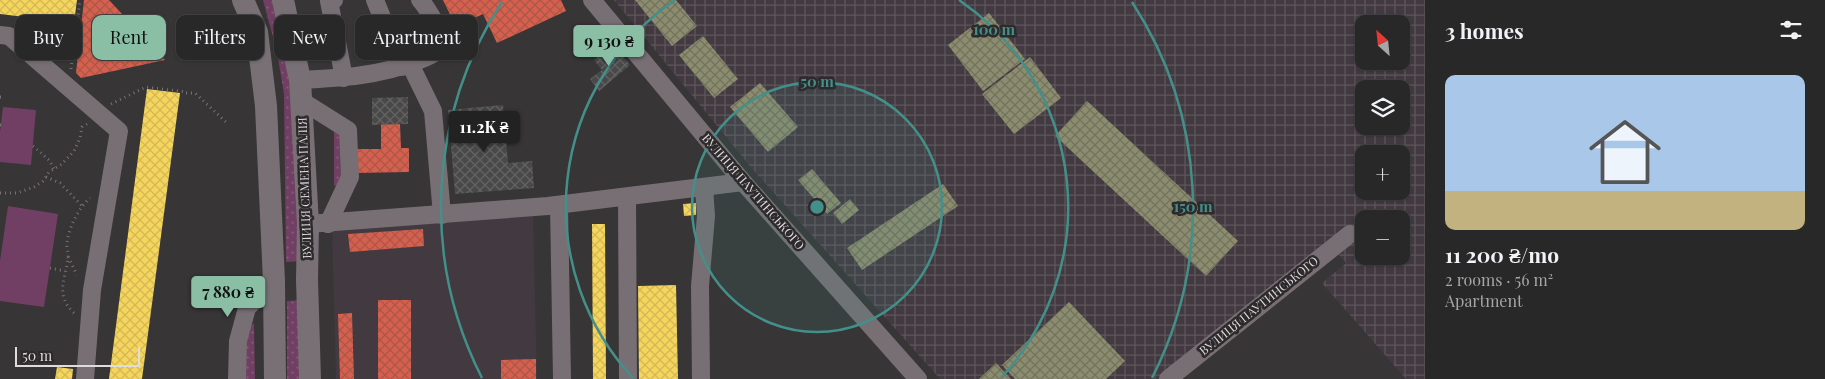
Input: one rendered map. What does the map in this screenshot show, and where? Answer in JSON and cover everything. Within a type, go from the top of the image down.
[{"type":"main road","points":[[243,0],[256,32],[266,106],[274,281],[275,379]]},
{"type":"main road","name":"ВУЛИЦЯ СЕМЕНА ПАЛІЯ","points":[[287,1],[301,90],[318,224],[308,280],[310,379]]},
{"type":"main road","points":[[274,281],[308,280]]},
{"type":"street","points":[[334,0],[329,2],[344,78]]},
{"type":"street","points":[[375,0],[406,65],[433,111],[442,214]]},
{"type":"street","points":[[301,90],[344,78],[377,74],[428,57],[440,48],[442,38],[438,25],[420,0]]},
{"type":"street","name":"ВУЛИЦЯ ПАУТИНСЬКОГО","points":[[592,0],[743,182],[918,379]]},
{"type":"street","points":[[0,35],[9,36],[120,131],[92,290],[85,379]]},
{"type":"street","points":[[301,90],[348,130],[350,177],[318,224]]},
{"type":"street","points":[[318,224],[559,205],[743,182]]},
{"type":"street","points":[[701,379],[700,286],[706,216],[704,187]]},
{"type":"street","points":[[627,196],[628,379]]},
{"type":"street","points":[[559,205],[562,379]]},
{"type":"street","name":"ВУЛИЦЯ ПАУТИНСЬКОГО","points":[[1168,379],[1350,234]]},
{"type":"street","points":[[237,379],[238,341],[247,308],[274,281]]},
{"type":"path","points":[[69,88],[80,0]]},
{"type":"path","points":[[0,193],[14,194],[38,184],[74,151],[80,138],[82,126],[96,122],[146,87],[195,93],[227,122]]},
{"type":"path","points":[[33,146],[49,160],[54,169]]},
{"type":"path","points":[[46,177],[60,183],[82,207]]},
{"type":"path","points":[[89,322],[76,316],[68,308],[63,299],[62,286],[66,271],[67,245],[70,230],[82,207],[93,197]]},
{"type":"path","points":[[50,268],[66,271]]},
{"type":"shaded area","points":[[263,0],[272,0],[277,15],[274,15],[274,41]]},
{"type":"shaded area","points":[[614,0],[1425,0],[1425,379],[1406,379],[1322,283],[1346,263],[1327,241],[1158,379],[940,379],[749,165]]},
{"type":"shaded area","points":[[278,60],[289,60],[302,261],[286,262],[284,94]]},
{"type":"shaded area","points":[[3,107],[36,110],[31,165],[0,162],[0,132]]},
{"type":"shaded area","points":[[334,130],[340,136],[341,177],[337,185],[334,186]]},
{"type":"shaded area","points":[[8,206],[58,214],[44,307],[0,301],[0,261]]},
{"type":"shaded area","points":[[533,216],[537,379],[336,379],[332,227]]},
{"type":"shaded area","points":[[302,300],[302,379],[287,379],[287,301]]},
{"type":"shaded area","points":[[254,323],[255,379],[244,379],[247,334]]},
{"type":"building: Homes","points":[[0,0],[77,0],[75,15],[15,16],[0,14]]},
{"type":"building: Homes","points":[[147,89],[180,93],[142,379],[109,379]]},
{"type":"building: Homes","points":[[696,203],[696,215],[684,216],[683,204]]},
{"type":"building: Homes","points":[[592,224],[605,224],[606,379],[593,379]]},
{"type":"building: Homes","points":[[676,285],[678,379],[639,379],[638,286]]},
{"type":"building: Homes","points":[[57,367],[73,369],[72,379],[55,379]]},
{"type":"building: Shops","points":[[84,0],[109,0],[123,15],[92,15],[92,60],[165,60],[81,78],[76,73],[77,60],[82,60]]},
{"type":"building: Shops","points":[[443,0],[561,0],[566,11],[497,43],[483,14],[478,16],[450,15]]},
{"type":"building: Shops","points":[[381,124],[400,124],[401,148],[409,148],[409,172],[356,173],[355,149],[381,149]]},
{"type":"building: Shops","points":[[423,229],[424,246],[350,252],[348,234]]},
{"type":"building: Shops","points":[[378,300],[411,300],[411,379],[378,379]]},
{"type":"building: Shops","points":[[352,313],[354,379],[340,379],[338,314]]},
{"type":"building: Shops","points":[[536,359],[536,379],[501,379],[501,360]]},
{"type":"building: Industry","points":[[635,0],[676,0],[697,26],[672,46]]},
{"type":"building: Industry","points":[[989,13],[1025,59],[983,91],[948,45]]},
{"type":"building: Industry","points":[[703,36],[738,79],[714,98],[679,55]]},
{"type":"building: Industry","points":[[1030,57],[1061,98],[1014,134],[982,94]]},
{"type":"building: Industry","points":[[760,83],[798,127],[768,152],[730,107]]},
{"type":"building: Industry","points":[[1087,101],[1238,241],[1206,276],[1055,136]]},
{"type":"building: Industry","points":[[812,169],[841,203],[827,214],[798,180]]},
{"type":"building: Industry","points":[[943,184],[958,206],[862,270],[847,248]]},
{"type":"building: Industry","points":[[850,199],[859,210],[842,224],[833,213]]},
{"type":"building: Industry","points":[[1069,302],[1125,361],[1106,379],[1015,379],[1002,365]]},
{"type":"building: Industry","points":[[996,363],[1011,379],[979,379]]},
{"type":"building: Other","points":[[613,44],[630,65],[599,91],[590,79],[602,70],[594,60]]},
{"type":"building: Other","points":[[408,97],[408,124],[372,125],[372,98]]},
{"type":"building: Other","points":[[503,105],[508,163],[532,161],[534,188],[455,194],[448,110]]}]
